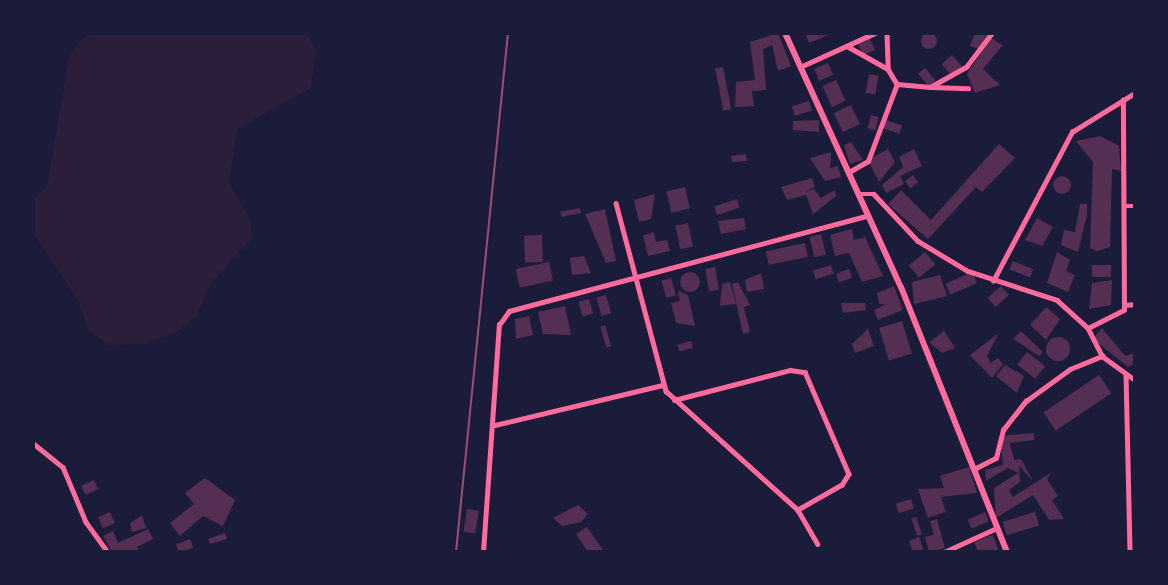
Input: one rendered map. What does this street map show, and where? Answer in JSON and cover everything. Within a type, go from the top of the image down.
[{"type":"main road","points":[[785,33],[858,194],[976,468],[1007,552]]},
{"type":"street","points":[[800,67],[875,33]]},
{"type":"street","points":[[887,33],[888,69],[897,84]]},
{"type":"street","points":[[930,87],[966,67],[992,33]]},
{"type":"street","points":[[847,46],[888,69]]},
{"type":"street","points":[[897,84],[968,88]]},
{"type":"street","points":[[848,173],[868,161],[897,84]]},
{"type":"street","points":[[993,281],[1072,132],[1135,93]]},
{"type":"street","points":[[1088,328],[1117,319],[1125,305],[1123,100]]},
{"type":"street","points":[[858,194],[874,194],[918,241],[993,281],[1057,300],[1088,328],[1102,356],[1135,380]]},
{"type":"street","points":[[616,203],[663,385],[673,401],[798,510],[818,544]]},
{"type":"street","points":[[1124,206],[1135,206]]},
{"type":"street","points":[[483,552],[502,317],[636,276],[866,216]]},
{"type":"street","points":[[1125,305],[1135,304]]},
{"type":"street","points":[[976,468],[996,458],[1003,430],[1026,401],[1070,369],[1102,356]]},
{"type":"street","points":[[673,401],[790,370],[805,372],[849,474],[842,485],[798,510]]},
{"type":"street","points":[[1126,374],[1132,534],[1130,552]]},
{"type":"street","points":[[495,425],[663,385]]},
{"type":"street","points":[[33,443],[63,467],[86,522],[108,552]]},
{"type":"street","points":[[944,552],[998,527]]},
{"type":"path","points":[[446,552],[459,552]]},
{"type":"shaded area","points":[[94,33],[306,33],[316,50],[311,88],[237,129],[229,183],[251,220],[252,238],[211,283],[197,316],[177,332],[143,344],[108,345],[87,329],[78,300],[33,233],[33,199],[47,186],[69,58],[80,40]]},
{"type":"building","points":[[778,33],[791,66],[778,71],[772,45],[763,49],[766,90],[752,91],[754,106],[735,107],[736,82],[755,80],[750,42]]},
{"type":"building","points":[[805,33],[833,33],[809,43]]},
{"type":"building","points":[[929,33],[935,35],[935,47],[929,49],[923,47],[921,41],[923,35]]},
{"type":"building","points":[[975,33],[989,33],[982,50],[970,46]]},
{"type":"building","points":[[991,38],[1003,45],[983,69],[1000,85],[975,93],[967,74]]},
{"type":"building","points":[[870,39],[875,50],[863,55],[858,44]]},
{"type":"building","points":[[952,55],[962,66],[952,76],[942,64]]},
{"type":"building","points":[[828,63],[833,75],[819,81],[814,69]]},
{"type":"building","points":[[723,67],[731,109],[723,111],[715,69]]},
{"type":"building","points":[[925,68],[935,80],[928,86],[918,74]]},
{"type":"building","points":[[869,74],[879,76],[875,95],[865,93]]},
{"type":"building","points":[[836,80],[846,101],[832,107],[822,86]]},
{"type":"building","points":[[809,101],[812,111],[795,116],[792,106]]},
{"type":"building","points":[[851,105],[860,124],[843,132],[834,113]]},
{"type":"building","points":[[871,115],[879,117],[875,131],[868,129]]},
{"type":"building","points":[[883,119],[902,125],[899,134],[880,128]]},
{"type":"building","points":[[819,120],[819,132],[793,130],[793,121]]},
{"type":"building","points":[[1100,136],[1119,146],[1121,171],[1112,169],[1110,247],[1097,251],[1090,248],[1093,162],[1076,141]]},
{"type":"building","points":[[851,142],[863,160],[850,164],[844,145]]},
{"type":"building","points":[[999,144],[1015,158],[982,192],[976,187],[928,239],[888,204],[901,190],[931,220]]},
{"type":"building","points":[[888,149],[895,162],[879,182],[868,160]]},
{"type":"building","points":[[914,149],[922,166],[900,176],[904,184],[886,193],[882,185],[903,167],[899,157]]},
{"type":"building","points":[[831,152],[830,168],[838,166],[841,177],[825,181],[810,158]]},
{"type":"building","points":[[746,154],[747,161],[732,162],[731,156]]},
{"type":"building","points":[[913,175],[918,182],[910,188],[905,181]]},
{"type":"building","points":[[1062,176],[1068,179],[1071,185],[1068,191],[1062,194],[1056,191],[1053,185],[1056,179]]},
{"type":"building","points":[[812,178],[815,187],[805,192],[814,189],[821,198],[835,190],[836,196],[813,214],[806,195],[787,200],[781,187]]},
{"type":"building","points":[[685,187],[690,208],[671,213],[666,191]]},
{"type":"building","points":[[655,194],[651,219],[639,222],[634,200]]},
{"type":"building","points":[[737,199],[740,208],[717,215],[714,206]]},
{"type":"building","points":[[1080,204],[1087,204],[1087,215],[1078,252],[1061,245],[1064,230],[1075,232]]},
{"type":"building","points":[[580,208],[581,213],[561,217],[560,212]]},
{"type":"building","points":[[605,209],[616,261],[606,263],[585,214]]},
{"type":"building","points":[[744,218],[746,229],[721,234],[718,221]]},
{"type":"building","points":[[1037,218],[1053,227],[1042,246],[1025,240]]},
{"type":"building","points":[[688,223],[693,246],[680,249],[675,226]]},
{"type":"building","points":[[852,229],[854,240],[865,237],[883,276],[862,282],[849,253],[835,256],[830,235]]},
{"type":"building","points":[[654,232],[656,242],[667,240],[670,251],[648,256],[643,235]]},
{"type":"building","points":[[821,234],[826,254],[814,257],[809,237]]},
{"type":"building","points":[[542,235],[543,262],[525,263],[524,236]]},
{"type":"building","points":[[805,243],[808,257],[769,265],[766,251]]},
{"type":"building","points":[[925,252],[935,264],[919,278],[909,265]]},
{"type":"building","points":[[1057,252],[1070,260],[1066,271],[1075,275],[1068,292],[1047,283]]},
{"type":"building","points":[[584,256],[591,273],[572,275],[570,258]]},
{"type":"building","points":[[1013,261],[1033,269],[1030,278],[1010,269]]},
{"type":"building","points":[[549,262],[553,281],[520,288],[516,269]]},
{"type":"building","points":[[831,265],[834,274],[816,279],[813,271]]},
{"type":"building","points":[[1092,265],[1111,265],[1111,277],[1092,277]]},
{"type":"building","points":[[715,267],[719,290],[709,291],[705,269]]},
{"type":"building","points":[[849,269],[852,277],[839,282],[836,274]]},
{"type":"building","points":[[686,272],[694,272],[700,282],[694,292],[686,292],[680,286],[680,278]]},
{"type":"building","points":[[972,272],[977,283],[950,295],[946,284]]},
{"type":"building","points":[[761,273],[764,289],[747,292],[745,280]]},
{"type":"building","points":[[940,275],[947,296],[914,304],[912,282]]},
{"type":"building","points":[[671,278],[676,295],[666,298],[661,281]]},
{"type":"building","points":[[1112,280],[1111,305],[1089,309],[1092,283]]},
{"type":"building","points":[[730,282],[736,304],[720,306],[722,284]]},
{"type":"building","points":[[738,282],[750,305],[744,307],[750,332],[743,334],[732,284]]},
{"type":"building","points":[[894,286],[903,310],[878,320],[874,310],[886,304],[879,304],[877,293]]},
{"type":"building","points":[[1001,286],[1009,295],[996,307],[988,298]]},
{"type":"building","points":[[678,291],[688,295],[695,326],[676,323],[671,303],[680,301]]},
{"type":"building","points":[[606,295],[611,313],[602,316],[596,298]]},
{"type":"building","points":[[589,299],[593,313],[583,316],[578,302]]},
{"type":"building","points":[[841,303],[865,303],[866,310],[843,313]]},
{"type":"building","points":[[565,306],[571,335],[543,334],[538,312]]},
{"type":"building","points":[[1046,307],[1060,319],[1046,340],[1030,325]]},
{"type":"building","points":[[529,316],[533,335],[516,339],[515,319]]},
{"type":"building","points":[[902,321],[912,354],[889,361],[879,328]]},
{"type":"building","points":[[605,325],[611,346],[606,348],[600,326]]},
{"type":"building","points":[[1102,328],[1125,356],[1135,353],[1135,363],[1128,367],[1093,339]]},
{"type":"building","points":[[868,329],[874,346],[855,353],[852,344]]},
{"type":"building","points":[[944,331],[955,348],[942,353],[929,342]]},
{"type":"building","points":[[1021,331],[1043,352],[1039,356],[1013,339]]},
{"type":"building","points":[[999,333],[987,356],[991,363],[998,358],[1003,364],[992,378],[970,355]]},
{"type":"building","points":[[1058,337],[1067,340],[1070,349],[1067,358],[1058,361],[1049,358],[1046,349],[1049,340]]},
{"type":"building","points":[[691,341],[693,348],[679,352],[678,345]]},
{"type":"building","points":[[1027,352],[1045,366],[1035,379],[1017,365]]},
{"type":"building","points":[[1005,365],[1024,376],[1017,393],[996,376]]},
{"type":"building","points":[[1099,375],[1111,393],[1056,431],[1043,412]]},
{"type":"building","points":[[1034,433],[1034,440],[1010,443],[1014,460],[1021,459],[1033,481],[1019,466],[1020,482],[1009,490],[1013,497],[1052,472],[1047,479],[1058,496],[1052,500],[1064,519],[1049,520],[1033,495],[996,518],[994,488],[1018,473],[1008,468],[986,481],[985,470],[1003,465],[1000,436]]},
{"type":"building","points":[[969,467],[977,493],[941,497],[946,512],[928,518],[918,489],[944,488],[940,476]]},
{"type":"building","points":[[205,478],[235,500],[223,526],[203,516],[180,536],[170,523],[194,504],[185,493]]},
{"type":"building","points":[[94,480],[98,489],[85,495],[81,486]]},
{"type":"building","points":[[911,499],[914,509],[899,513],[896,504]]},
{"type":"building","points":[[578,505],[588,514],[581,522],[562,526],[553,518]]},
{"type":"building","points":[[467,509],[479,511],[475,534],[463,532]]},
{"type":"building","points":[[110,512],[115,523],[103,528],[98,517]]},
{"type":"building","points":[[985,512],[989,521],[972,529],[968,520]]},
{"type":"building","points":[[1035,512],[1039,525],[1007,535],[1002,522]]},
{"type":"building","points":[[142,515],[146,528],[132,532],[130,523]]},
{"type":"building","points":[[916,517],[922,534],[917,536],[911,519]]},
{"type":"building","points":[[937,519],[945,548],[929,552],[925,537],[934,535],[930,521]]},
{"type":"building","points":[[587,527],[603,550],[600,552],[588,552],[576,534]]},
{"type":"building","points":[[148,529],[153,539],[137,547],[139,552],[112,552],[103,536],[113,531],[118,543]]},
{"type":"building","points":[[225,533],[227,539],[210,544],[208,539]]},
{"type":"building","points":[[993,535],[999,552],[978,552],[974,542]]},
{"type":"building","points":[[919,537],[924,552],[913,552],[909,541]]},
{"type":"building","points":[[190,539],[193,547],[179,552],[176,544]]},
{"type":"tram line","points":[[456,552],[508,33]]}]
